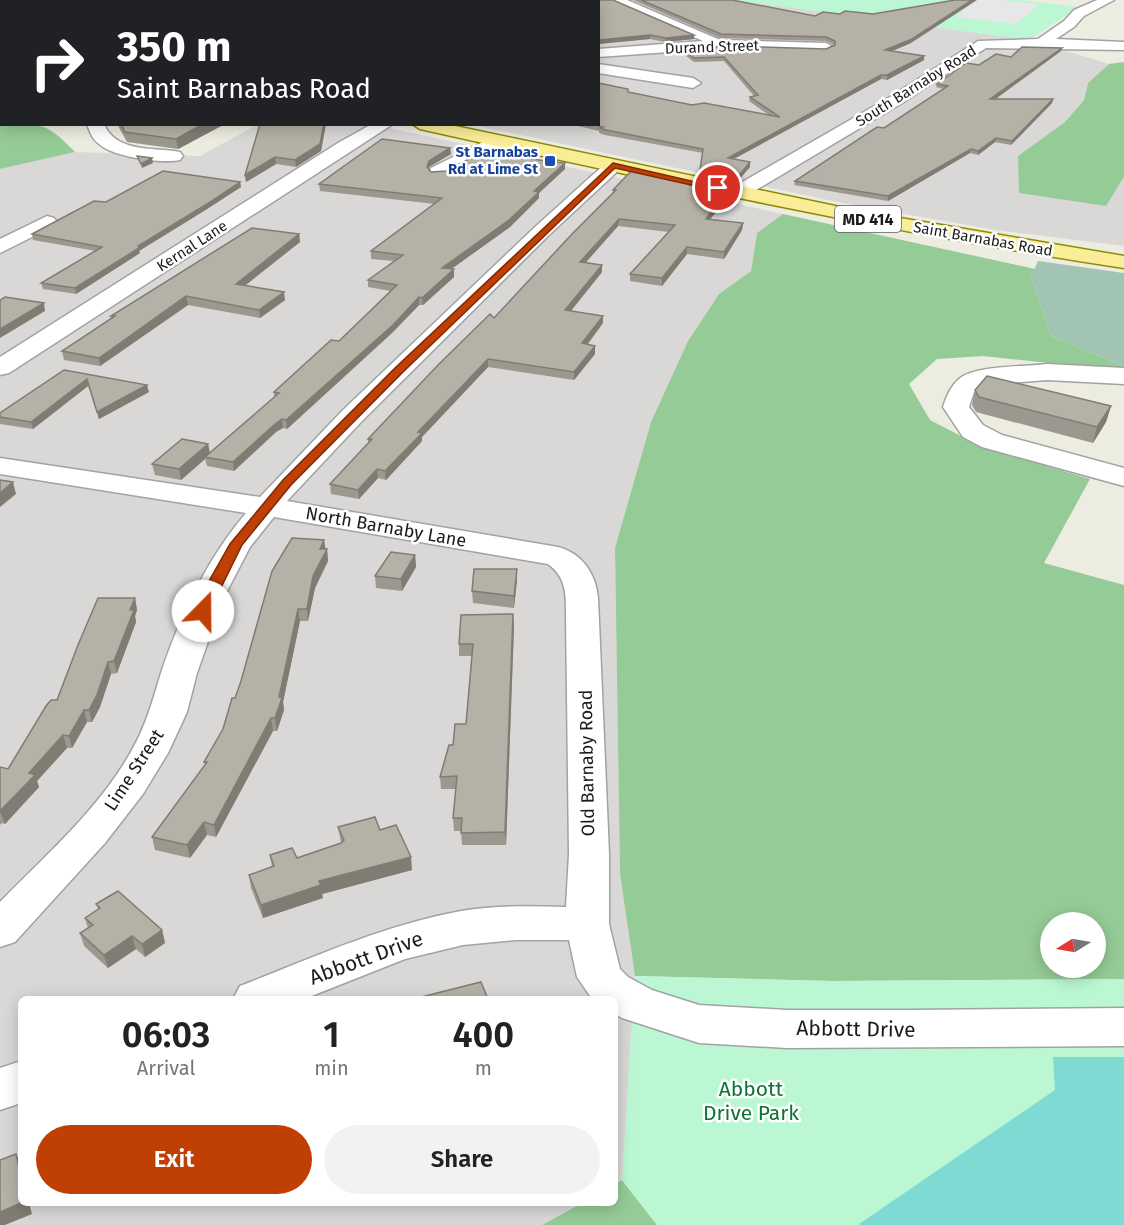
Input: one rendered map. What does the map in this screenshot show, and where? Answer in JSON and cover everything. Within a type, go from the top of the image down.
[{"type":"main road","name":"Saint Barnabas Road","points":[[429,126],[932,231],[1124,262]]},
{"type":"street","points":[[616,0],[725,44],[754,31]]},
{"type":"street","points":[[1041,43],[1069,24],[1079,13],[1108,0]]},
{"type":"street","points":[[794,46],[815,34]]},
{"type":"street","name":"South Barnaby Road","points":[[740,192],[896,100],[980,46],[998,43],[1041,43],[1117,46]]},
{"type":"street","name":"Durand Street","points":[[600,53],[725,44],[826,47]]},
{"type":"street","points":[[600,68],[693,83]]},
{"type":"street","points":[[94,126],[96,133],[111,147],[174,156]]},
{"type":"street","name":"Kernal Lane","points":[[0,368],[344,147],[381,126]]},
{"type":"street","points":[[438,172],[495,141]]},
{"type":"street","name":"Lime Street","points":[[0,930],[91,833],[129,785],[149,753],[169,712],[179,673],[216,581],[236,544],[287,483],[352,416],[542,231],[613,166]]},
{"type":"street","points":[[0,247],[47,222]]},
{"type":"street","points":[[1124,376],[1047,372],[982,378],[972,380],[963,388],[956,407],[974,431],[992,441],[1124,477]]},
{"type":"street","name":"North Barnaby Lane","points":[[0,466],[268,507],[558,556]]},
{"type":"street","name":"Old Barnaby Road","points":[[558,556],[573,566],[579,578],[582,595],[589,854],[587,924],[600,977]]},
{"type":"street","name":"Abbott Drive","points":[[264,996],[364,956],[443,931],[535,922],[587,924]]},
{"type":"street","name":"Abbott Drive","points":[[600,977],[626,1000],[699,1024],[787,1029],[910,1030],[1124,1027]]},
{"type":"street","points":[[0,1089],[18,1083]]},
{"type":"shaded area","points":[[600,0],[737,0],[1029,40],[1109,64],[1088,83],[1084,100],[1065,122],[1018,156],[1105,206],[1124,177],[1124,246],[996,230],[847,204],[477,126],[600,126]]},
{"type":"shaded area","points":[[975,0],[1040,4],[1016,24],[955,17]]},
{"type":"shaded area","points":[[255,126],[381,126],[783,214],[757,233],[751,271],[719,294],[688,341],[651,422],[615,548],[620,874],[635,976],[622,1180],[618,1182],[618,996],[18,996],[18,1206],[577,1206],[542,1225],[0,1225],[0,169],[75,152],[200,156]]},
{"type":"shaded area","points":[[1053,1057],[1124,1057],[1124,1225],[859,1224],[1055,1090]]},
{"type":"green space","points":[[736,0],[1023,0],[1078,7],[1029,40]]},
{"type":"green space","points":[[1124,62],[1124,177],[1106,206],[1019,193],[1018,156],[1065,122],[1084,100],[1088,83],[1109,64]]},
{"type":"green space","points":[[0,126],[43,127],[57,135],[75,152],[0,169]]},
{"type":"green space","points":[[783,214],[1035,269],[1031,277],[1051,336],[1124,366],[1124,371],[983,356],[937,359],[909,384],[930,420],[984,448],[1090,479],[1044,563],[1124,585],[1124,979],[832,981],[635,976],[620,874],[615,548],[651,422],[688,341],[719,294],[751,271],[757,233]]},
{"type":"green space","points":[[1038,261],[1124,273],[1124,366],[1051,336],[1031,277]]},
{"type":"green space","name":"Abbott Drive Park","points":[[635,976],[832,981],[1124,979],[1124,1225],[657,1225],[622,1180]]},
{"type":"green space","points":[[622,1180],[657,1225],[542,1225],[577,1206],[618,1206],[618,1182]]},
{"type":"building","points":[[600,0],[613,0],[694,35],[666,38],[650,35],[600,40]]},
{"type":"building","points":[[641,0],[732,0],[815,16],[823,12],[840,14],[845,11],[873,14],[955,0],[972,0],[912,39],[885,50],[924,56],[887,75],[881,75],[728,158],[750,162],[737,178],[700,170],[703,149],[600,128],[603,127],[599,126],[600,83],[628,89],[628,92],[692,105],[704,103],[780,117],[750,97],[758,95],[724,57],[694,58],[682,49],[725,46],[826,49],[835,45],[835,41],[826,37],[721,34]]},
{"type":"building","points":[[1022,47],[1062,48],[990,99],[1053,99],[1012,141],[996,138],[978,151],[971,149],[888,196],[795,181],[877,127],[884,128],[948,86],[937,84],[966,63],[979,65],[996,54],[1011,57]]},
{"type":"building","points":[[122,126],[199,126],[176,139],[125,132]]},
{"type":"building","points":[[259,126],[324,126],[320,144],[295,160],[275,157],[245,175]]},
{"type":"building","points":[[382,139],[450,148],[429,161],[427,167],[431,172],[446,171],[480,153],[565,163],[534,191],[539,192],[509,220],[442,268],[454,269],[422,298],[419,297],[393,325],[286,420],[282,419],[275,424],[233,462],[205,457],[279,393],[274,392],[331,340],[339,341],[397,285],[368,280],[403,255],[371,251],[442,198],[319,184]]},
{"type":"building","points":[[137,156],[152,158],[141,164]]},
{"type":"building","points":[[163,171],[240,182],[75,288],[41,283],[102,247],[32,234],[94,201],[106,202]]},
{"type":"building","points":[[631,171],[727,191],[706,219],[743,223],[724,252],[687,247],[662,278],[630,274],[675,225],[619,219],[580,262],[602,265],[565,310],[603,316],[582,343],[595,346],[574,372],[488,359],[418,432],[422,433],[385,471],[377,469],[358,490],[330,484],[372,439],[368,439],[439,364],[490,314],[494,318],[616,190],[613,190]]},
{"type":"building","points":[[252,228],[299,234],[236,284],[284,292],[259,310],[186,296],[99,358],[62,351],[115,316],[111,316]]},
{"type":"building","points":[[5,297],[44,303],[0,329],[0,300]]},
{"type":"building","points":[[64,370],[147,385],[97,412],[87,379],[31,422],[0,417],[0,413]]},
{"type":"building","points":[[987,376],[1111,406],[1097,427],[979,397],[975,390]]},
{"type":"building","points":[[182,439],[208,444],[179,469],[152,464]]},
{"type":"building","points":[[0,480],[13,482],[0,493]]},
{"type":"building","points":[[292,538],[324,540],[320,549],[327,549],[313,576],[307,609],[298,609],[279,697],[282,698],[275,718],[271,718],[214,825],[204,822],[187,845],[152,837],[207,762],[204,762],[223,729],[232,698],[235,698],[241,681],[272,571]]},
{"type":"building","points":[[391,552],[415,555],[401,579],[375,576]]},
{"type":"building","points":[[474,569],[517,569],[514,596],[472,591]]},
{"type":"building","points":[[98,598],[135,598],[130,610],[134,610],[114,661],[108,662],[97,695],[89,710],[84,710],[69,736],[63,735],[29,773],[35,775],[0,811],[0,767],[8,769],[46,706],[51,700],[57,700]]},
{"type":"building","points":[[513,614],[505,832],[461,833],[462,818],[453,818],[457,776],[440,777],[449,745],[453,745],[455,724],[466,724],[473,644],[459,644],[461,615]]},
{"type":"building","points":[[375,817],[380,830],[396,825],[411,857],[319,881],[321,885],[261,905],[249,875],[274,866],[270,855],[292,848],[297,858],[341,843],[344,840],[338,827]]},
{"type":"building","points":[[118,891],[162,930],[142,944],[132,936],[104,955],[80,933],[93,925],[85,918],[100,908],[96,904]]},
{"type":"building","points":[[481,982],[487,996],[425,996]]},
{"type":"building","points":[[16,1154],[18,1204],[0,1212],[0,1160]]},
{"type":"place","name":"St Barnabas Rd at Lime St","points":[[550,161]]},
{"type":"route","points":[[203,611],[224,564],[236,544],[287,483],[399,370],[542,231],[613,166],[718,188]]}]
